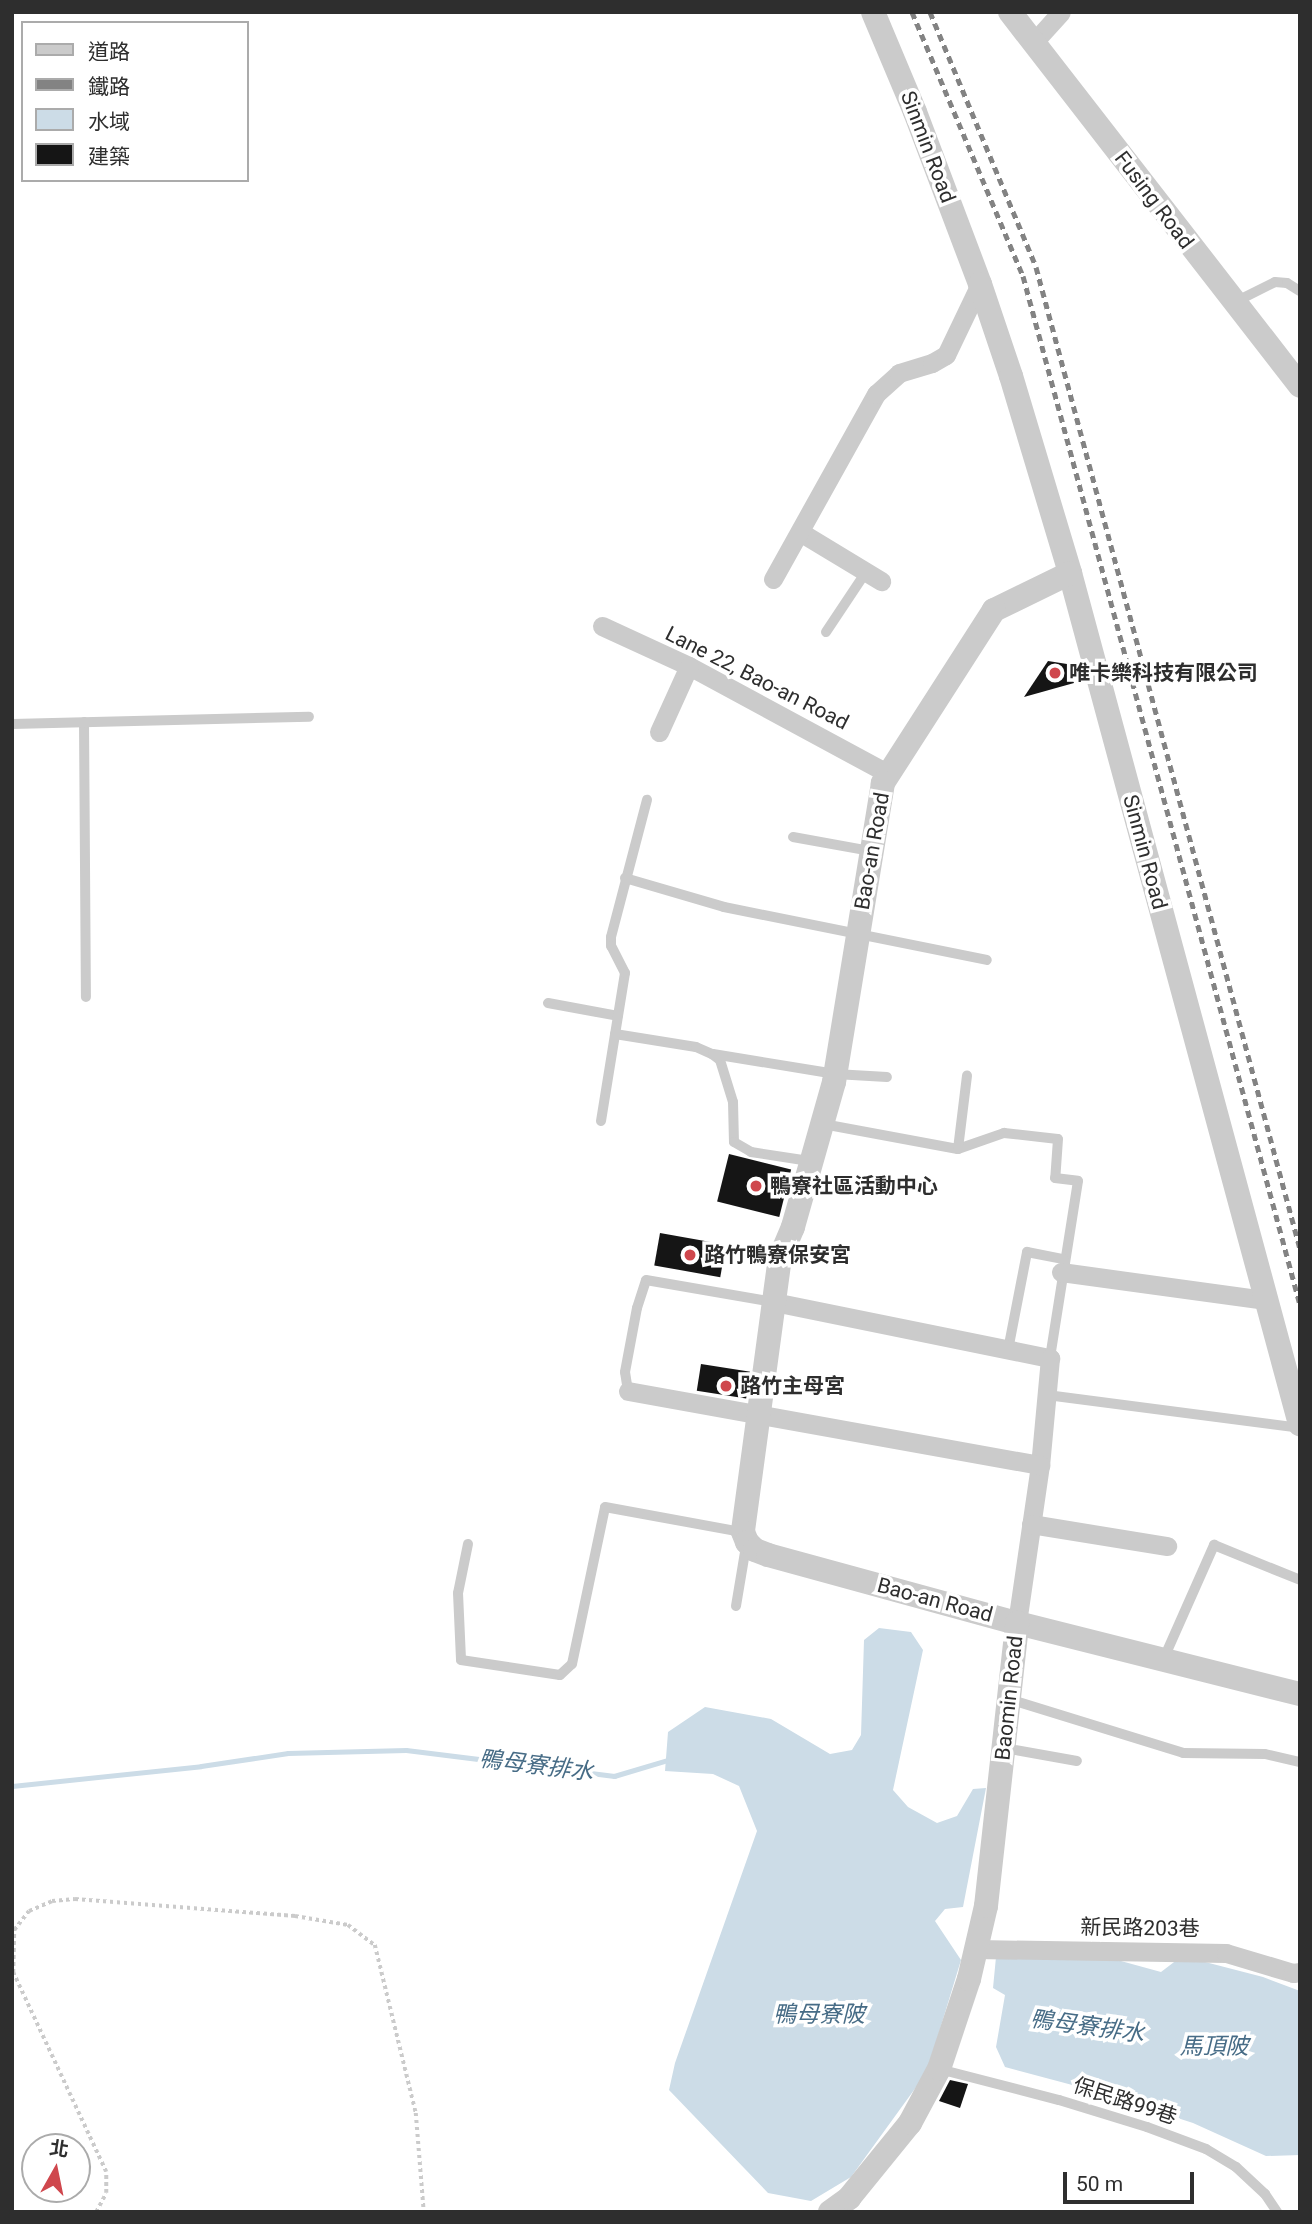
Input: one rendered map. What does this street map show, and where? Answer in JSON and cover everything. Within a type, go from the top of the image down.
[{"type":"street","name":"Sinmin Road","points":[[873,12],[915,112],[981,284],[1070,573],[1300,1426]]},
{"type":"street","name":"Fusing Road","points":[[1010,12],[1300,386]]},
{"type":"street","points":[[1034,42],[1061,12]]},
{"type":"street","points":[[773,579],[876,394],[899,373],[932,363],[946,355],[981,284]]},
{"type":"street","points":[[800,532],[873,576]]},
{"type":"street","name":"Bao-an Road","points":[[1070,573],[994,610],[889,774],[879,798],[835,1074],[813,1161],[793,1227],[780,1257],[745,1537],[768,1555],[1017,1623],[1300,1694]]},
{"type":"street","name":"Lane 22, Bao-an Road","points":[[602,626],[689,666],[889,774]]},
{"type":"street","points":[[659,732],[689,666]]},
{"type":"street","points":[[1062,1266],[1266,1300]]},
{"type":"street","points":[[774,1302],[1049,1358],[1047,1395]]},
{"type":"street","points":[[628,1391],[1040,1465]]},
{"type":"street","name":"Baomin Road","points":[[844,2207],[910,2123],[939,2069],[976,1949],[986,1906],[1017,1623],[1040,1465],[1047,1395]]},
{"type":"street","points":[[1031,1524],[1167,1546]]},
{"type":"street","name":"新民路203巷","points":[[976,1949],[1226,1953],[1297,1974]]},
{"type":"lane","points":[[1234,303],[1275,282],[1287,283],[1300,291]]},
{"type":"lane","points":[[826,632],[873,576]]},
{"type":"lane","points":[[12,724],[309,717]]},
{"type":"lane","points":[[84,722],[86,996]]},
{"type":"lane","points":[[601,1121],[625,973],[611,946],[611,937],[647,800]]},
{"type":"lane","points":[[793,837],[871,851]]},
{"type":"lane","points":[[625,878],[724,907],[987,960]]},
{"type":"lane","points":[[548,1003],[618,1016]]},
{"type":"lane","points":[[615,1034],[696,1047],[712,1054],[720,1060],[733,1102],[734,1142],[751,1152],[813,1161]]},
{"type":"lane","points":[[712,1054],[835,1074],[887,1077]]},
{"type":"lane","points":[[958,1149],[967,1076]]},
{"type":"lane","points":[[823,1124],[958,1149],[1004,1133],[1058,1139],[1055,1178],[1078,1181],[1049,1358]]},
{"type":"lane","points":[[1008,1350],[1027,1252],[1062,1266]]},
{"type":"lane","points":[[628,1391],[625,1372],[637,1308],[646,1280],[774,1302]]},
{"type":"lane","points":[[1047,1395],[1300,1426]]},
{"type":"lane","name":"Bao-an Road","points":[[468,1544],[458,1594],[461,1660],[560,1675],[572,1664],[605,1507],[745,1537]]},
{"type":"lane","points":[[736,1606],[745,1537]]},
{"type":"lane","points":[[1163,1659],[1214,1545],[1300,1580]]},
{"type":"lane","points":[[1009,1699],[1183,1752],[1265,1754],[1300,1762]]},
{"type":"lane","points":[[1004,1748],[1077,1761]]},
{"type":"lane","name":"保民路99巷","points":[[939,2069],[1084,2107],[1206,2149],[1236,2166],[1265,2194],[1277,2212]]},
{"type":"path","points":[[96,2212],[106,2193],[106,2172],[13,1972],[14,1930],[29,1911],[52,1901],[75,1899],[295,1916],[348,1925],[375,1945],[416,2113],[424,2212]]},
{"type":"water","name":"鴨母寮陂","points":[[879,1628],[911,1632],[923,1650],[893,1790],[908,1807],[937,1823],[957,1816],[973,1789],[986,1788],[963,1907],[945,1909],[935,1921],[961,1960],[927,2072],[851,2177],[811,2201],[768,2193],[669,2090],[675,2063],[757,1831],[739,1786],[713,1774],[665,1771],[668,1732],[705,1707],[771,1719],[830,1754],[852,1750],[861,1735],[864,1640]]},
{"type":"water","name":"馬頂陂","points":[[1182,1956],[1263,1977],[1300,1991],[1300,2155],[1266,2156],[1193,2123],[1091,2090],[1005,2067],[996,2047],[1005,1995],[993,1988],[996,1957],[1110,1958],[1161,1972]]},
{"type":"building","name":"唯卡樂科技有限公司","points":[[1048,661],[1067,664],[1074,683],[1024,697]]},
{"type":"building","name":"鴨寮社區活動中心","points":[[729,1154],[791,1169],[779,1217],[717,1202]]},
{"type":"building","name":"路竹鴨寮保安宮","points":[[660,1233],[726,1245],[720,1277],[654,1265]]},
{"type":"building","name":"路竹主母宮","points":[[701,1364],[750,1372],[746,1398],[697,1391]]},
{"type":"building","points":[[950,2080],[968,2084],[960,2108],[939,2101]]},
{"type":"waterway","name":"鴨母寮排水","points":[[12,1786],[201,1766],[288,1753],[406,1750],[614,1776],[671,1759]]},
{"type":"railway","points":[[912,12],[1023,276],[1300,1305]]},
{"type":"railway","points":[[930,12],[1036,267],[1300,1249]]},
{"type":"place","name":"唯卡樂科技有限公司","points":[[1055,673]]},
{"type":"place","name":"鴨寮社區活動中心","points":[[756,1186]]},
{"type":"place","name":"路竹鴨寮保安宮","points":[[690,1255]]},
{"type":"place","name":"路竹主母宮","points":[[726,1386]]}]
